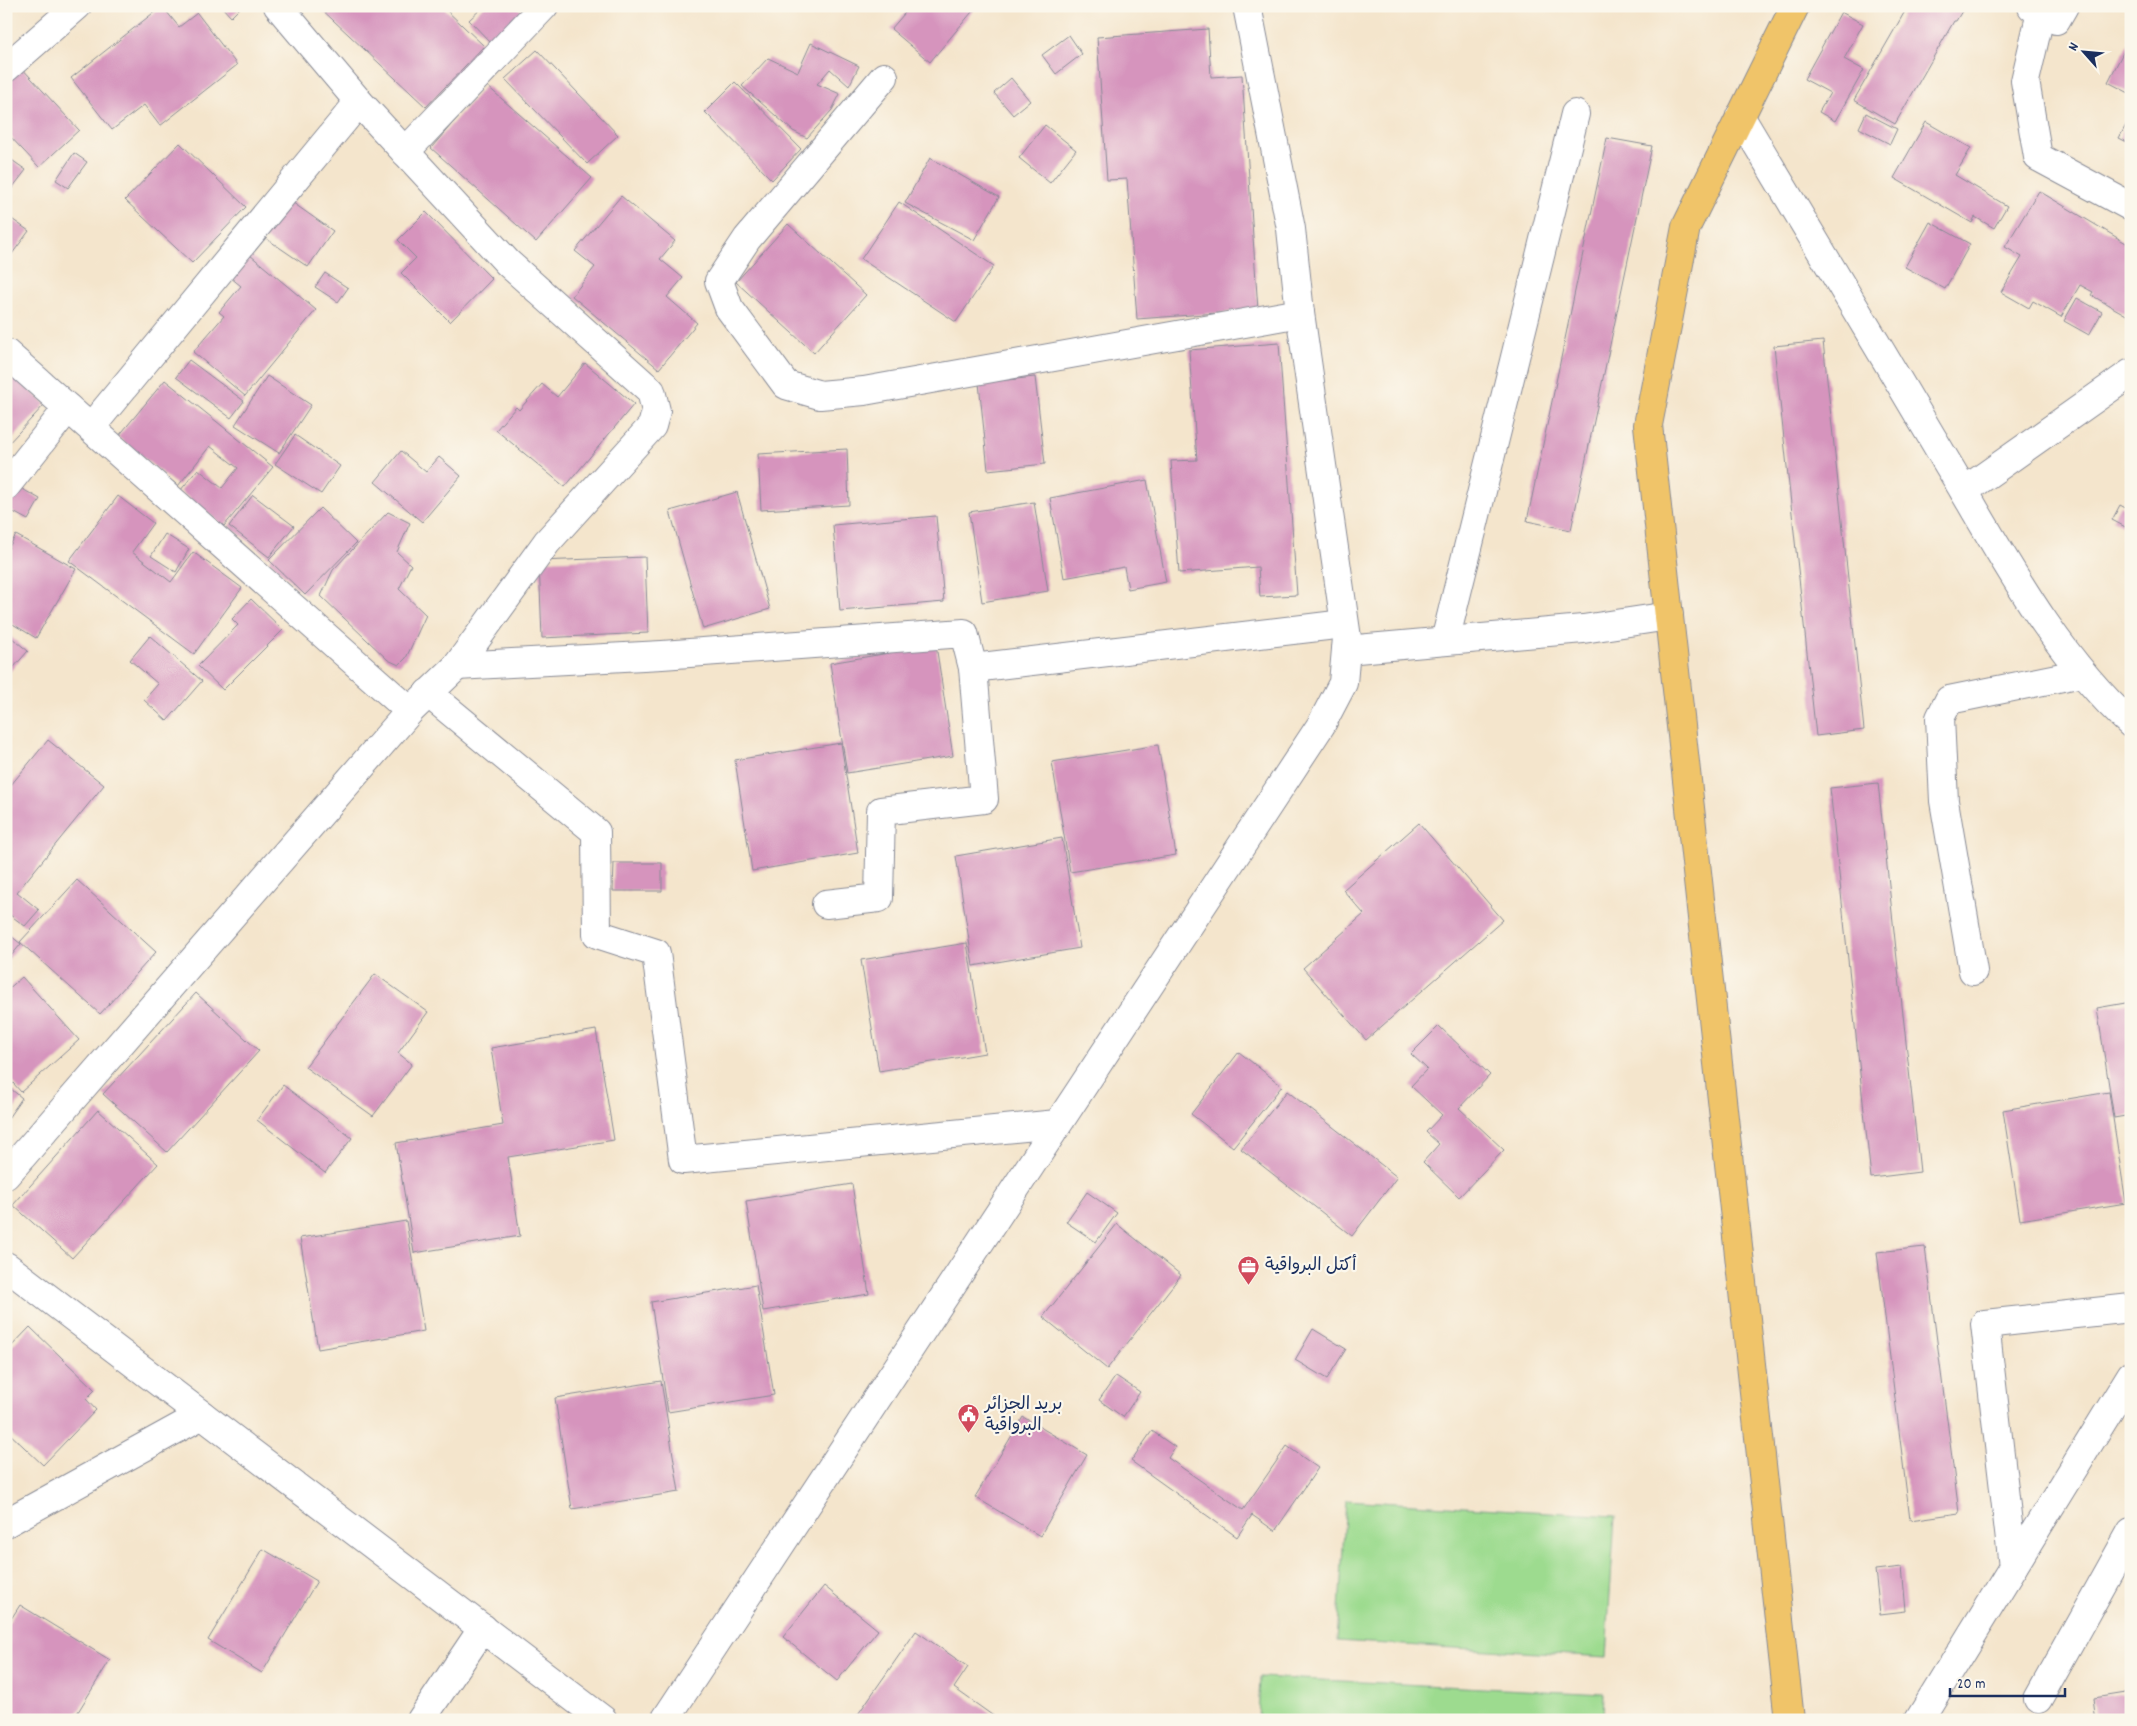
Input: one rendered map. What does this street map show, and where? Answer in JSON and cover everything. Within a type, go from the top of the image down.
[{"type":"main road","points":[[1790,1720],[1648,425],[1686,227],[1795,6]]},
{"type":"street","points":[[6,68],[77,6]]},
{"type":"street","points":[[6,1175],[419,702],[457,666],[547,542],[652,426],[656,411],[651,391],[508,263],[359,102],[278,6]]},
{"type":"street","points":[[404,152],[544,6]]},
{"type":"street","points":[[665,1720],[1321,725],[1342,683],[1345,637],[1300,313],[1291,229],[1247,6]]},
{"type":"street","points":[[2045,8],[2025,81],[2038,157],[2131,207]]},
{"type":"street","points":[[884,78],[747,239],[719,281],[730,308],[786,385],[820,395],[864,391],[1300,313]]},
{"type":"street","points":[[92,427],[359,102]]},
{"type":"street","points":[[1445,641],[1575,114]]},
{"type":"street","points":[[1740,116],[1964,491],[2062,649],[2109,704],[2131,724]]},
{"type":"street","points":[[6,352],[68,408],[419,702],[596,832],[597,934],[656,953],[683,1160],[1057,1124]]},
{"type":"street","points":[[1964,491],[2131,373]]},
{"type":"street","points":[[6,486],[68,408]]},
{"type":"street","points":[[973,668],[1345,637],[1445,641],[1583,629],[1669,616]]},
{"type":"street","points":[[457,666],[662,655],[964,633],[973,668],[984,799],[881,811],[879,898],[826,904]]},
{"type":"street","points":[[1972,971],[1944,801],[1940,718],[1949,700],[2082,673]]},
{"type":"street","points":[[6,1266],[603,1720]]},
{"type":"street","points":[[2013,1567],[1985,1324],[2131,1308]]},
{"type":"street","points":[[1919,1720],[2131,1375]]},
{"type":"street","points":[[6,1523],[202,1415]]},
{"type":"street","points":[[2038,1698],[2131,1532]]},
{"type":"street","points":[[421,1720],[483,1628]]},
{"type":"green space","points":[[1346,1500],[1615,1516],[1606,1657],[1337,1641]]},
{"type":"green space","points":[[1260,1677],[1604,1694],[1603,1720],[1258,1720]]},
{"type":"building","points":[[162,6],[179,27],[197,13],[237,65],[160,126],[144,105],[112,130],[71,78]]},
{"type":"building","points":[[221,6],[242,6],[231,17]]},
{"type":"building","points":[[318,6],[442,6],[484,46],[426,107]]},
{"type":"building","points":[[484,6],[517,6],[522,12],[490,42],[469,20]]},
{"type":"building","points":[[911,6],[977,6],[930,62],[891,29]]},
{"type":"building","points":[[1908,6],[1965,6],[1956,21],[1954,21],[1895,124],[1854,100]]},
{"type":"building","points":[[1841,12],[1863,24],[1844,59],[1864,70],[1835,121],[1819,112],[1830,93],[1804,79]]},
{"type":"building","points":[[1208,29],[1211,77],[1242,75],[1258,310],[1137,319],[1127,179],[1107,180],[1097,37]]},
{"type":"building","points":[[1069,35],[1082,54],[1056,74],[1042,55]]},
{"type":"building","points":[[2131,37],[2131,94],[2108,82]]},
{"type":"building","points":[[811,43],[859,66],[849,86],[830,69],[817,84],[840,94],[832,110],[807,138],[793,131],[742,86],[768,58],[798,72]]},
{"type":"building","points":[[537,50],[618,135],[587,164],[505,79]]},
{"type":"building","points":[[19,65],[79,130],[39,167],[6,132],[6,77]]},
{"type":"building","points":[[1011,78],[1030,101],[1013,115],[994,93]]},
{"type":"building","points":[[735,82],[801,149],[772,180],[705,112]]},
{"type":"building","points":[[486,85],[592,178],[536,242],[431,148]]},
{"type":"building","points":[[1866,113],[1897,129],[1890,144],[1859,128]]},
{"type":"building","points":[[2131,116],[2131,144],[2119,138]]},
{"type":"building","points":[[1926,122],[1971,148],[1955,175],[2007,206],[1994,228],[1975,217],[1972,223],[1894,178]]},
{"type":"building","points":[[1045,125],[1076,150],[1050,183],[1019,158]]},
{"type":"building","points":[[1607,138],[1652,146],[1571,530],[1527,521]]},
{"type":"building","points":[[180,143],[246,207],[192,263],[125,200]]},
{"type":"building","points":[[74,153],[87,162],[68,188],[56,180]]},
{"type":"building","points":[[6,156],[26,170],[6,196]]},
{"type":"building","points":[[930,158],[999,197],[974,240],[905,203]]},
{"type":"building","points":[[2039,191],[2131,246],[2131,311],[2128,316],[2091,295],[2093,292],[2080,285],[2061,317],[2033,301],[2029,308],[2001,292],[2022,257],[2005,247]]},
{"type":"building","points":[[621,196],[675,241],[660,259],[683,278],[667,297],[697,323],[659,369],[572,296],[595,267],[575,251]]},
{"type":"building","points":[[289,200],[333,231],[308,267],[264,237]]},
{"type":"building","points":[[899,202],[994,266],[956,322],[861,259]]},
{"type":"building","points":[[426,212],[492,279],[450,322],[401,273],[416,258],[398,240]]},
{"type":"building","points":[[6,215],[29,231],[6,262]]},
{"type":"building","points":[[1930,222],[1970,244],[1945,289],[1905,267]]},
{"type":"building","points":[[788,224],[866,295],[814,353],[736,282]]},
{"type":"building","points":[[244,250],[316,310],[245,396],[193,352],[224,316],[219,312],[241,286],[225,273]]},
{"type":"building","points":[[325,273],[348,288],[338,302],[315,287]]},
{"type":"building","points":[[2077,298],[2102,312],[2089,335],[2064,321]]},
{"type":"building","points":[[1823,341],[1864,730],[1816,736],[1774,346]]},
{"type":"building","points":[[1279,343],[1297,595],[1260,597],[1258,567],[1179,573],[1171,461],[1197,460],[1189,350]]},
{"type":"building","points":[[189,360],[244,401],[231,418],[176,377]]},
{"type":"building","points":[[585,363],[634,404],[565,487],[496,430],[516,407],[519,410],[542,384],[557,397]]},
{"type":"building","points":[[6,369],[45,404],[6,446]]},
{"type":"building","points":[[267,376],[311,405],[279,453],[235,425]]},
{"type":"building","points":[[1035,377],[1045,464],[988,470],[979,383]]},
{"type":"building","points":[[165,380],[273,467],[224,526],[180,491],[198,469],[222,488],[238,468],[210,446],[178,486],[118,437]]},
{"type":"building","points":[[295,435],[340,466],[321,494],[275,464]]},
{"type":"building","points":[[847,449],[849,505],[761,510],[758,454]]},
{"type":"building","points":[[401,451],[426,472],[439,457],[461,476],[422,522],[375,482]]},
{"type":"building","points":[[1147,480],[1166,582],[1128,589],[1124,567],[1064,578],[1050,498]]},
{"type":"building","points":[[17,486],[40,499],[28,520],[6,508]]},
{"type":"building","points":[[737,492],[770,609],[703,629],[670,511]]},
{"type":"building","points":[[253,495],[294,526],[269,557],[229,526]]},
{"type":"building","points":[[118,496],[153,523],[132,552],[171,582],[193,552],[242,588],[194,654],[69,561]]},
{"type":"building","points":[[1034,502],[1048,591],[982,602],[969,512]]},
{"type":"building","points":[[2120,505],[2131,511],[2131,530],[2112,520]]},
{"type":"building","points":[[320,508],[356,543],[305,595],[269,560]]},
{"type":"building","points":[[388,512],[410,523],[397,552],[411,565],[399,589],[426,615],[406,658],[399,665],[388,660],[321,596],[333,570]]},
{"type":"building","points":[[936,516],[944,602],[840,611],[833,525]]},
{"type":"building","points":[[165,534],[189,549],[176,572],[151,556]]},
{"type":"building","points":[[16,535],[76,569],[36,638],[6,620],[6,552]]},
{"type":"building","points":[[645,557],[648,633],[542,638],[539,561]]},
{"type":"building","points":[[251,599],[283,630],[223,690],[198,666],[238,625],[232,619]]},
{"type":"building","points":[[6,633],[28,651],[6,676]]},
{"type":"building","points":[[150,636],[202,681],[167,721],[144,700],[158,684],[130,660]]},
{"type":"building","points":[[936,645],[953,756],[847,773],[830,663]]},
{"type":"building","points":[[48,740],[104,785],[17,892],[39,910],[25,926],[6,912],[6,791]]},
{"type":"building","points":[[841,743],[858,853],[752,871],[735,760]]},
{"type":"building","points":[[1158,745],[1176,855],[1070,872],[1052,762]]},
{"type":"building","points":[[1878,783],[1920,1172],[1871,1178],[1830,788]]},
{"type":"building","points":[[1419,823],[1503,920],[1366,1040],[1303,968],[1364,914],[1343,890]]},
{"type":"building","points":[[1062,838],[1080,948],[973,966],[956,856]]},
{"type":"building","points":[[614,863],[662,863],[662,891],[613,891]]},
{"type":"building","points":[[77,880],[156,952],[100,1014],[20,942]]},
{"type":"building","points":[[6,932],[21,944],[6,962]]},
{"type":"building","points":[[967,943],[985,1053],[879,1071],[861,960]]},
{"type":"building","points":[[375,974],[428,1012],[398,1053],[412,1064],[373,1116],[305,1067]]},
{"type":"building","points":[[22,977],[79,1040],[21,1092],[6,1075],[6,991]]},
{"type":"building","points":[[196,993],[259,1051],[167,1152],[103,1094]]},
{"type":"building","points":[[2131,1002],[2131,1115],[2114,1118],[2097,1008]]},
{"type":"building","points":[[1439,1026],[1490,1075],[1459,1108],[1504,1150],[1459,1197],[1423,1162],[1439,1144],[1426,1132],[1442,1115],[1411,1086],[1427,1069],[1411,1054]]},
{"type":"building","points":[[596,1030],[614,1140],[508,1157],[520,1236],[414,1253],[396,1143],[503,1125],[491,1048]]},
{"type":"building","points":[[1239,1052],[1282,1086],[1233,1147],[1191,1114]]},
{"type":"building","points":[[6,1085],[22,1098],[6,1121]]},
{"type":"building","points":[[283,1085],[352,1138],[325,1173],[257,1120]]},
{"type":"building","points":[[1287,1091],[1397,1177],[1352,1236],[1241,1149]]},
{"type":"building","points":[[2109,1092],[2126,1203],[2020,1220],[2003,1110]]},
{"type":"building","points":[[98,1110],[158,1164],[72,1258],[13,1205]]},
{"type":"building","points":[[852,1184],[869,1294],[763,1311],[746,1201]]},
{"type":"building","points":[[1087,1192],[1117,1213],[1096,1242],[1066,1222]]},
{"type":"building","points":[[406,1221],[424,1331],[318,1349],[300,1238]]},
{"type":"building","points":[[1117,1224],[1181,1275],[1107,1369],[1043,1317]]},
{"type":"building","points":[[1925,1247],[1959,1513],[1910,1520],[1877,1252]]},
{"type":"building","points":[[756,1285],[774,1395],[668,1412],[651,1302]]},
{"type":"building","points":[[30,1327],[95,1390],[86,1399],[96,1410],[43,1465],[6,1430],[6,1352]]},
{"type":"building","points":[[1313,1329],[1346,1349],[1327,1379],[1295,1360]]},
{"type":"building","points":[[1116,1376],[1140,1392],[1123,1417],[1099,1400]]},
{"type":"building","points":[[661,1381],[679,1492],[572,1509],[555,1398]]},
{"type":"building","points":[[1023,1417],[1087,1455],[1040,1536],[975,1497]]},
{"type":"building","points":[[1152,1431],[1175,1447],[1168,1458],[1243,1510],[1287,1446],[1318,1468],[1275,1531],[1252,1515],[1237,1537],[1131,1461]]},
{"type":"building","points":[[263,1549],[317,1581],[262,1673],[208,1640]]},
{"type":"building","points":[[1902,1567],[1906,1611],[1880,1614],[1875,1570]]},
{"type":"building","points":[[824,1586],[878,1630],[837,1681],[783,1637]]},
{"type":"building","points":[[20,1605],[110,1660],[73,1720],[6,1720],[6,1627]]},
{"type":"building","points":[[916,1631],[968,1667],[954,1688],[999,1720],[854,1720]]},
{"type":"building","points":[[2131,1692],[2131,1720],[2097,1720],[2094,1698]]},
{"type":"place","name":"أكتل البرواقية","points":[[1249,1285]]},
{"type":"place","name":"بريد الجزائر البرواقية","points":[[969,1434]]}]
